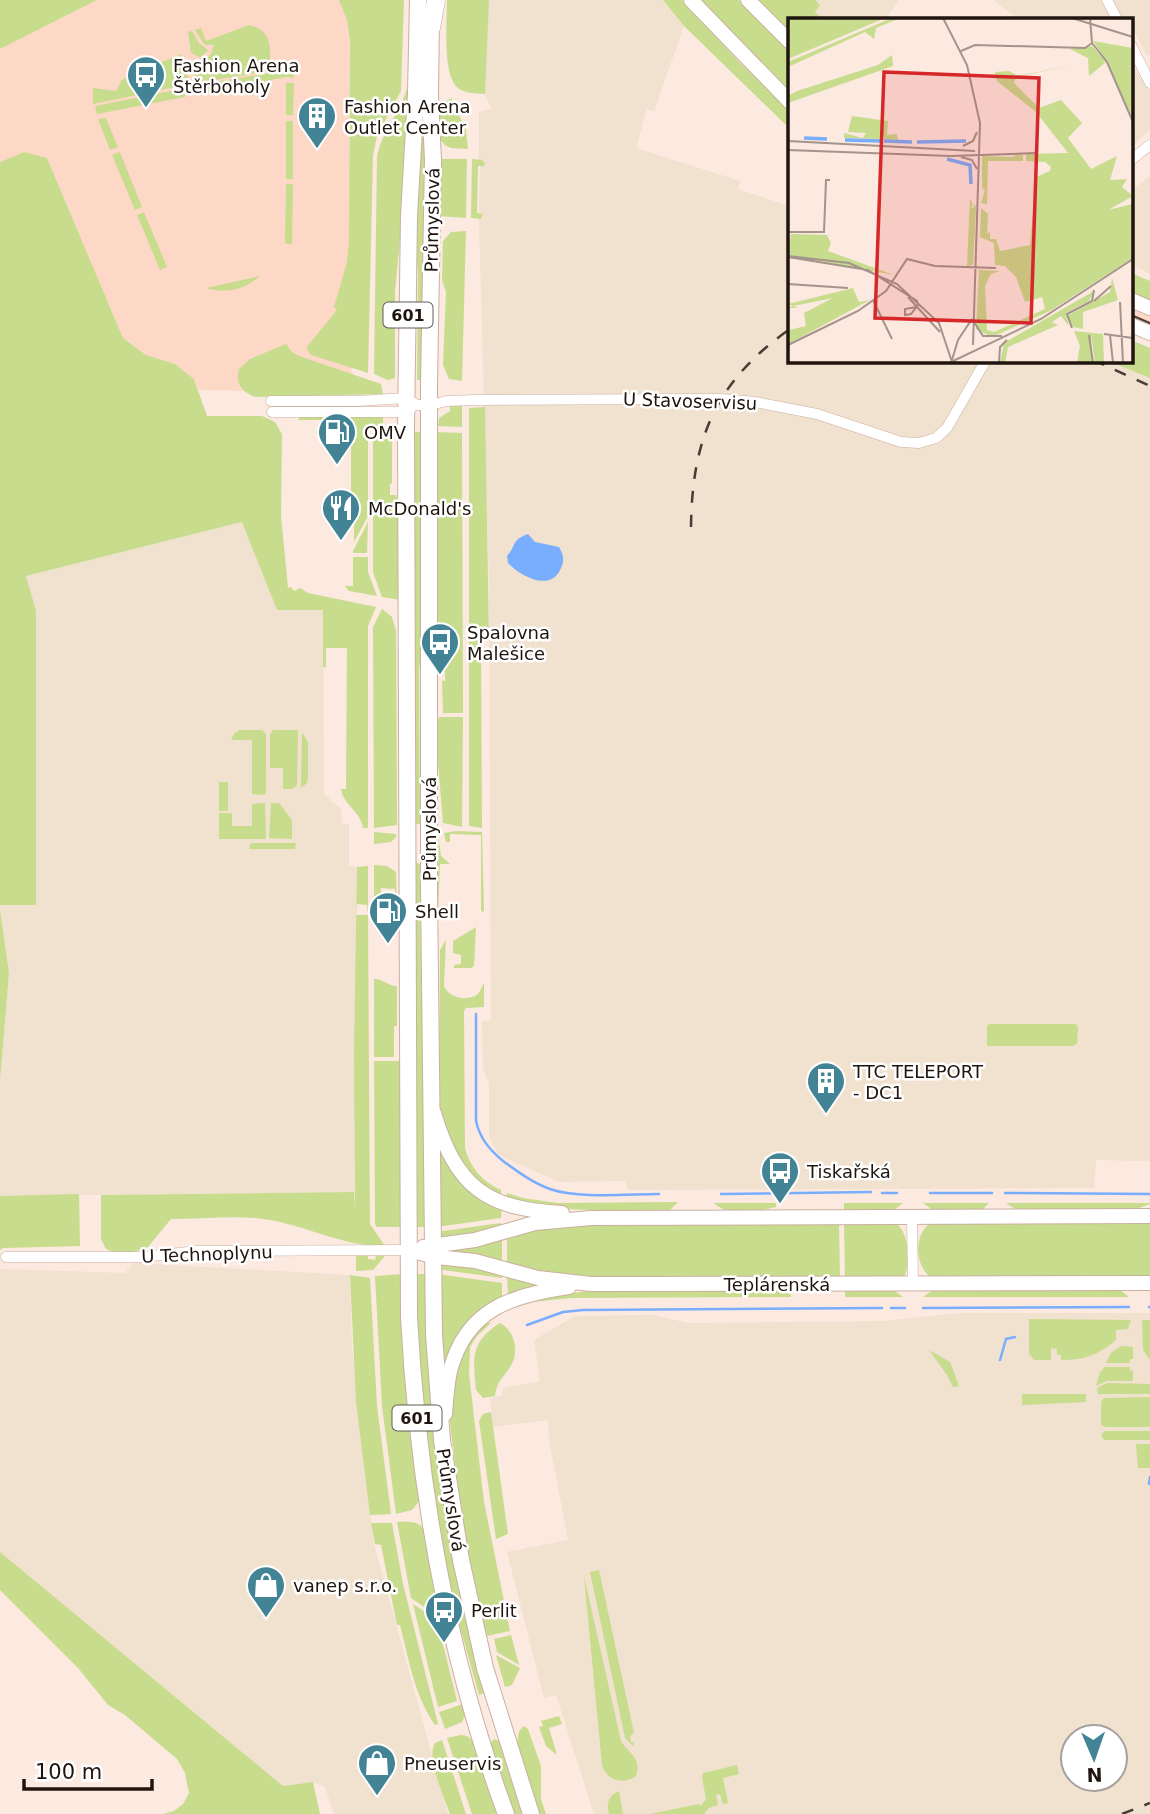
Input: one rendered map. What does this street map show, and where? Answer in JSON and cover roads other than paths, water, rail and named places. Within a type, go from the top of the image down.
[{"type":"highway","points":[[431,28],[434,0]]},
{"type":"main road","name":"Průmyslová","points":[[418,0],[409,216],[431,1101],[434,1335],[442,1440],[456,1536],[475,1625],[498,1712],[531,1814]]},
{"type":"main road","name":"Průmyslová","points":[[431,28],[433,160],[415,405],[408,1250],[415,1398],[432,1532],[470,1700],[506,1814]]},
{"type":"street","points":[[691,0],[788,101]]},
{"type":"street","points":[[748,0],[788,41]]},
{"type":"street","points":[[1108,0],[1117,18]]},
{"type":"street","points":[[1132,47],[1150,83]]},
{"type":"street","points":[[1132,159],[1150,145]]},
{"type":"street","points":[[1132,300],[1150,308]]},
{"type":"street","points":[[1132,325],[1150,333]]},
{"type":"street","name":"U Stavoservisu","points":[[272,406],[358,401],[415,405],[466,401],[721,399],[788,407],[850,423],[901,442],[919,443],[936,438],[947,428],[985,362]]},
{"type":"street","points":[[431,1101],[441,1136],[453,1162],[466,1178],[487,1196],[504,1205],[528,1210],[630,1217]]},
{"type":"street","points":[[912,1216],[913,1284]]},
{"type":"street","points":[[431,1251],[554,1220],[630,1217],[1150,1216]]},
{"type":"street","name":"Teplárenská","points":[[408,1250],[431,1251],[538,1278],[591,1284],[1150,1283]]},
{"type":"street","name":"U Technoplynu","points":[[6,1257],[142,1257],[197,1251],[408,1250]]},
{"type":"street","points":[[442,1440],[450,1372],[460,1346],[477,1323],[498,1306],[517,1296],[591,1284]]},
{"type":"water","points":[[528,534],[535,542],[559,547],[563,557],[562,565],[550,580],[527,577],[508,563],[507,556],[517,541]]},
{"type":"waterway","points":[[476,1014],[476,1121],[483,1139],[494,1153],[532,1180],[561,1192],[589,1195],[659,1194]]},
{"type":"waterway","points":[[721,1194],[871,1192]]},
{"type":"waterway","points":[[882,1193],[897,1193]]},
{"type":"waterway","points":[[930,1193],[992,1193]]},
{"type":"waterway","points":[[1005,1193],[1150,1194]]},
{"type":"waterway","points":[[923,1308],[1129,1307]]},
{"type":"waterway","points":[[527,1325],[563,1312],[583,1310],[882,1308]]},
{"type":"waterway","points":[[891,1308],[905,1308]]},
{"type":"waterway","points":[[1000,1360],[1006,1339],[1015,1337]]},
{"type":"waterway","points":[[1149,1484],[1150,1477]]},
{"type":"tram line","points":[[1132,315],[1150,323]]},
{"type":"railway","points":[[691,527],[696,466],[713,414],[743,369],[788,331]]},
{"type":"railway","points":[[1097,362],[1150,386]]},
{"type":"railway","points":[[1122,1814],[1150,1803]]},
{"type":"place","name":"Fashion Arena Štěrboholy","points":[[146,109]]},
{"type":"place","name":"Fashion Arena Outlet Center","points":[[317,150]]},
{"type":"place","name":"OMV","points":[[337,466]]},
{"type":"place","name":"McDonald's","points":[[341,542]]},
{"type":"place","name":"Spalovna Malešice","points":[[440,676]]},
{"type":"place","name":"Shell","points":[[388,945]]},
{"type":"place","name":"TTC TELEPORT - DC1","points":[[826,1115]]},
{"type":"place","name":"Tiskařská","points":[[780,1205]]},
{"type":"place","name":"vanep s.r.o.","points":[[266,1619]]},
{"type":"place","name":"Perlit","points":[[444,1644]]},
{"type":"place","name":"Pneuservis","points":[[377,1797]]}]
